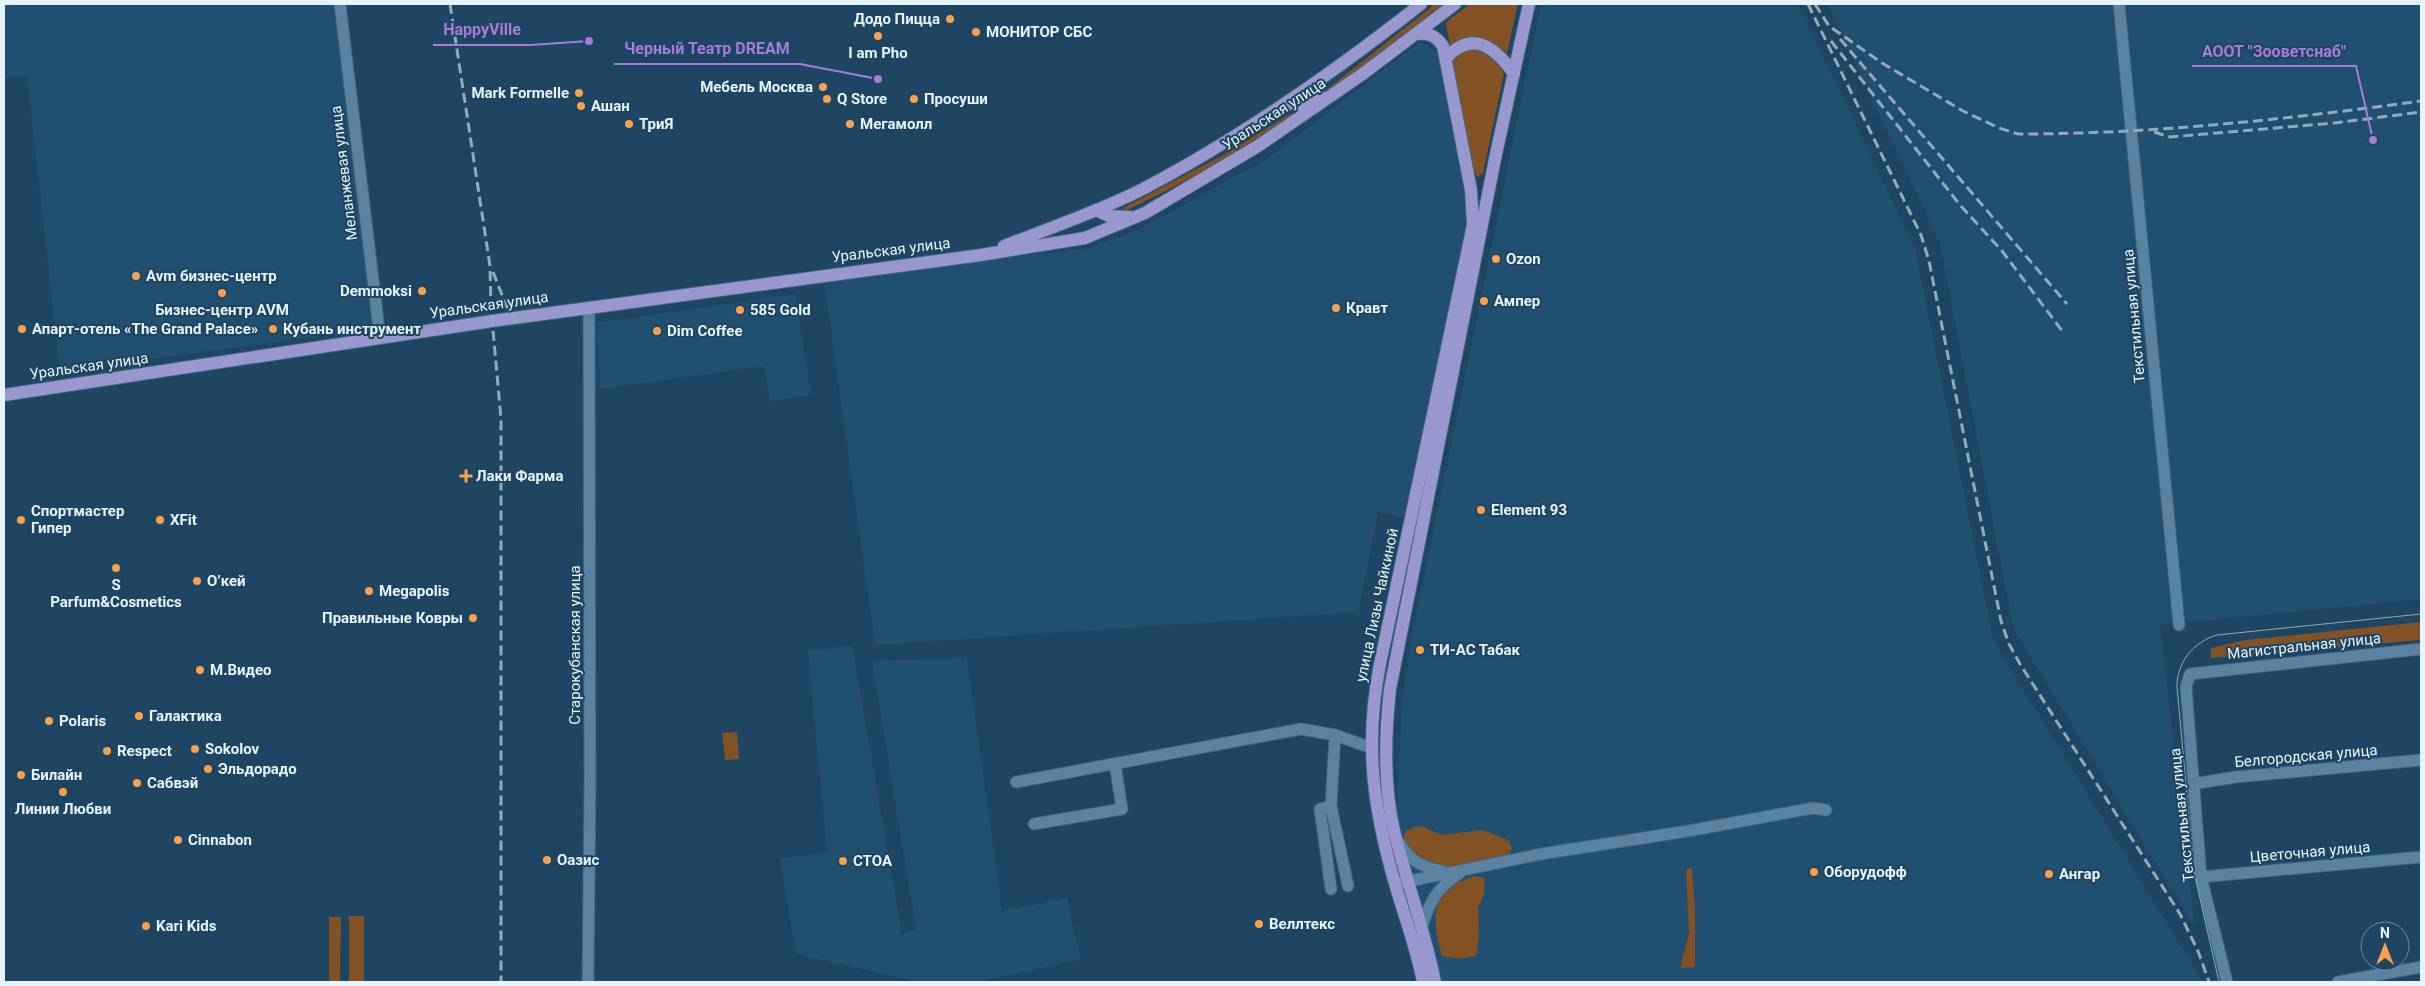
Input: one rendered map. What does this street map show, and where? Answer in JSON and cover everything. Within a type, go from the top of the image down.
[{"type":"main road","name":"Уральская улица","points":[[981,255],[1096,210],[1140,190],[1288,103],[1421,4]]},
{"type":"main road","name":"Уральская улица","points":[[4,395],[589,307],[981,255],[1085,238],[1135,218],[1258,146],[1328,98],[1455,4]]},
{"type":"main road","points":[[1476,235],[1514,74],[1528,4]]},
{"type":"main road","points":[[1416,34],[1428,33],[1437,38],[1443,46],[1471,190],[1473,225],[1476,235]]},
{"type":"main road","points":[[1446,58],[1463,44],[1477,44],[1490,47],[1502,58],[1514,74]]},
{"type":"main road","points":[[1288,103],[1300,105],[1328,98]]},
{"type":"main road","points":[[1096,210],[1109,216],[1135,218]]},
{"type":"main road","name":"улица Лизы Чайкиной","points":[[1423,982],[1395,884],[1374,792],[1372,748],[1376,687],[1476,235]]},
{"type":"main road","name":"улица Лизы Чайкиной","points":[[1435,982],[1394,830],[1387,780],[1387,720],[1390,689],[1476,235]]},
{"type":"street","name":"Меланжевая улица","points":[[340,4],[380,338]]},
{"type":"street","name":"Текстильная улица","points":[[2119,4],[2179,625]]},
{"type":"street","name":"Старокубанская улица","points":[[588,982],[590,784],[589,307]]},
{"type":"street","name":"Магистральная улица","points":[[2190,674],[2421,649]]},
{"type":"street","name":"Текстильная улица","points":[[2190,674],[2186,687],[2201,876],[2227,982]]},
{"type":"street","points":[[1016,782],[1301,730],[1335,735],[1372,748]]},
{"type":"street","points":[[1335,735],[1331,806],[1348,886]]},
{"type":"street","name":"Белгородская улица","points":[[2193,784],[2236,777],[2421,760]]},
{"type":"street","points":[[1034,824],[1122,809],[1115,764]]},
{"type":"street","points":[[1331,806],[1320,809],[1331,889]]},
{"type":"street","points":[[1395,884],[1465,869],[1813,808],[1826,810]]},
{"type":"street","points":[[1394,830],[1405,854],[1418,864],[1444,871],[1465,869]]},
{"type":"street","name":"Цветочная улица","points":[[2201,876],[2421,857]]},
{"type":"street","points":[[1421,929],[1434,895],[1444,884],[1465,869]]},
{"type":"street","points":[[2338,982],[2421,968]]},
{"type":"shaded area","points":[[4,4],[335,4],[375,329],[60,371],[27,76],[4,78]]},
{"type":"shaded area","points":[[1435,4],[1445,4],[1318,101],[1316,98]]},
{"type":"shaded area","points":[[1470,4],[1518,4],[1507,53],[1480,38],[1466,39],[1450,45],[1446,22]]},
{"type":"shaded area","points":[[1541,4],[1798,4],[1915,248],[1993,640],[2203,982],[1441,982],[1402,840],[1397,809],[1402,700],[1414,626]]},
{"type":"shaded area","points":[[1827,4],[2421,4],[2421,599],[2160,625],[2195,928],[2013,628],[1940,243]]},
{"type":"shaded area","points":[[1420,42],[1435,50],[1442,65],[1466,192],[1465,236],[1422,452],[1403,517],[1378,512],[1358,612],[875,645],[824,279],[1090,248],[1140,229],[1267,159]]},
{"type":"shaded area","points":[[1476,49],[1494,57],[1504,74],[1483,173],[1478,177],[1474,173],[1452,58],[1462,50]]},
{"type":"shaded area","points":[[1295,114],[1191,177],[1125,211],[1123,208],[1225,154],[1288,115]]},
{"type":"shaded area","points":[[795,294],[811,395],[770,401],[764,366],[600,389],[597,323]]},
{"type":"shaded area","points":[[2421,622],[2421,640],[2211,658],[2211,648],[2246,640]]},
{"type":"shaded area","points":[[852,645],[902,934],[916,930],[872,661],[967,658],[1002,911],[1067,898],[1081,959],[979,982],[918,982],[796,954],[780,859],[827,852],[808,651]]},
{"type":"shaded area","points":[[737,732],[739,759],[725,760],[722,733]]},
{"type":"shaded area","points":[[1421,826],[1442,835],[1483,830],[1508,840],[1512,848],[1508,856],[1454,867],[1433,867],[1418,857],[1402,840],[1405,833],[1409,830]]},
{"type":"shaded area","points":[[1692,868],[1695,909],[1695,967],[1680,968],[1689,933],[1686,870]]},
{"type":"shaded area","points":[[1475,876],[1485,878],[1484,895],[1478,907],[1479,936],[1476,956],[1459,959],[1442,956],[1436,927],[1437,907],[1440,897],[1453,884]]},
{"type":"shaded area","points":[[349,916],[364,916],[364,982],[349,982]]},
{"type":"shaded area","points":[[329,917],[341,917],[340,982],[329,982]]},
{"type":"tram line","points":[[2219,982],[2194,872],[2177,687],[2183,661],[2194,648],[2208,638],[2217,635],[2421,614]]},
{"type":"railway","points":[[450,4],[490,266],[491,308],[501,419],[501,982]]},
{"type":"railway","points":[[1808,4],[1921,235],[1929,261],[2001,621],[2009,644],[2180,914],[2198,951],[2209,982]]},
{"type":"railway","points":[[1815,4],[1829,26],[1882,63],[1963,111],[1999,128],[2018,134],[2119,131],[2220,124],[2321,114],[2421,101]]},
{"type":"railway","points":[[1840,39],[2067,304]]},
{"type":"railway","points":[[1831,41],[1960,205],[2002,251],[2063,332]]},
{"type":"railway","points":[[2154,132],[2170,137],[2334,123],[2421,112]]},
{"type":"railway","points":[[493,272],[506,305],[519,326]]},
{"type":"place","name":"Додо Пицца","points":[[950,19]]},
{"type":"place","name":"МОНИТОР СБС","points":[[976,32]]},
{"type":"place","name":"I am Pho","points":[[878,36]]},
{"type":"place","name":"HappyVille","points":[[589,41]]},
{"type":"place","name":"Черный Театр DREAM","points":[[878,79]]},
{"type":"place","name":"Мебель Москва","points":[[823,87]]},
{"type":"place","name":"Mark Formelle","points":[[579,93]]},
{"type":"place","name":"Q Store","points":[[827,99]]},
{"type":"place","name":"Просуши","points":[[914,99]]},
{"type":"place","name":"Ашан","points":[[581,106]]},
{"type":"place","name":"ТриЯ","points":[[629,124]]},
{"type":"place","name":"Мегамолл","points":[[850,124]]},
{"type":"place","name":"АООТ \"Зооветснаб\"","points":[[2373,140]]},
{"type":"place","name":"Ozon","points":[[1496,259]]},
{"type":"place","name":"Avm бизнес-центр","points":[[136,276]]},
{"type":"place","name":"Demmoksi","points":[[422,291]]},
{"type":"place","name":"Бизнес-центр AVM","points":[[222,293]]},
{"type":"place","name":"Ампер","points":[[1484,301]]},
{"type":"place","name":"Кравт","points":[[1336,308]]},
{"type":"place","name":"585 Gold","points":[[740,310]]},
{"type":"place","name":"Апарт-отель «The Grand Palace»","points":[[22,329]]},
{"type":"place","name":"Кубань инструмент","points":[[273,329]]},
{"type":"place","name":"Dim Coffee","points":[[657,331]]},
{"type":"place","name":"Лаки Фарма","points":[[466,476]]},
{"type":"place","name":"Element 93","points":[[1481,510]]},
{"type":"place","name":"Спортмастер Гипер","points":[[21,520]]},
{"type":"place","name":"XFit","points":[[160,520]]},
{"type":"place","name":"S Parfum&Cosmetics","points":[[116,568]]},
{"type":"place","name":"О’кей","points":[[197,581]]},
{"type":"place","name":"Megapolis","points":[[369,591]]},
{"type":"place","name":"Правильные Ковры","points":[[473,618]]},
{"type":"place","name":"ТИ-АС Табак","points":[[1420,650]]},
{"type":"place","name":"М.Видео","points":[[200,670]]},
{"type":"place","name":"Галактика","points":[[139,716]]},
{"type":"place","name":"Polaris","points":[[49,721]]},
{"type":"place","name":"Sokolov","points":[[195,749]]},
{"type":"place","name":"Respect","points":[[107,751]]},
{"type":"place","name":"Эльдорадо","points":[[208,769]]},
{"type":"place","name":"Билайн","points":[[21,775]]},
{"type":"place","name":"Сабвэй","points":[[137,783]]},
{"type":"place","name":"Линии Любви","points":[[63,792]]},
{"type":"place","name":"Cinnabon","points":[[178,840]]},
{"type":"place","name":"Оазис","points":[[547,860]]},
{"type":"place","name":"СТОА","points":[[843,861]]},
{"type":"place","name":"Оборудофф","points":[[1814,872]]},
{"type":"place","name":"Ангар","points":[[2049,874]]},
{"type":"place","name":"Веллтекс","points":[[1259,924]]},
{"type":"place","name":"Kari Kids","points":[[146,926]]}]
